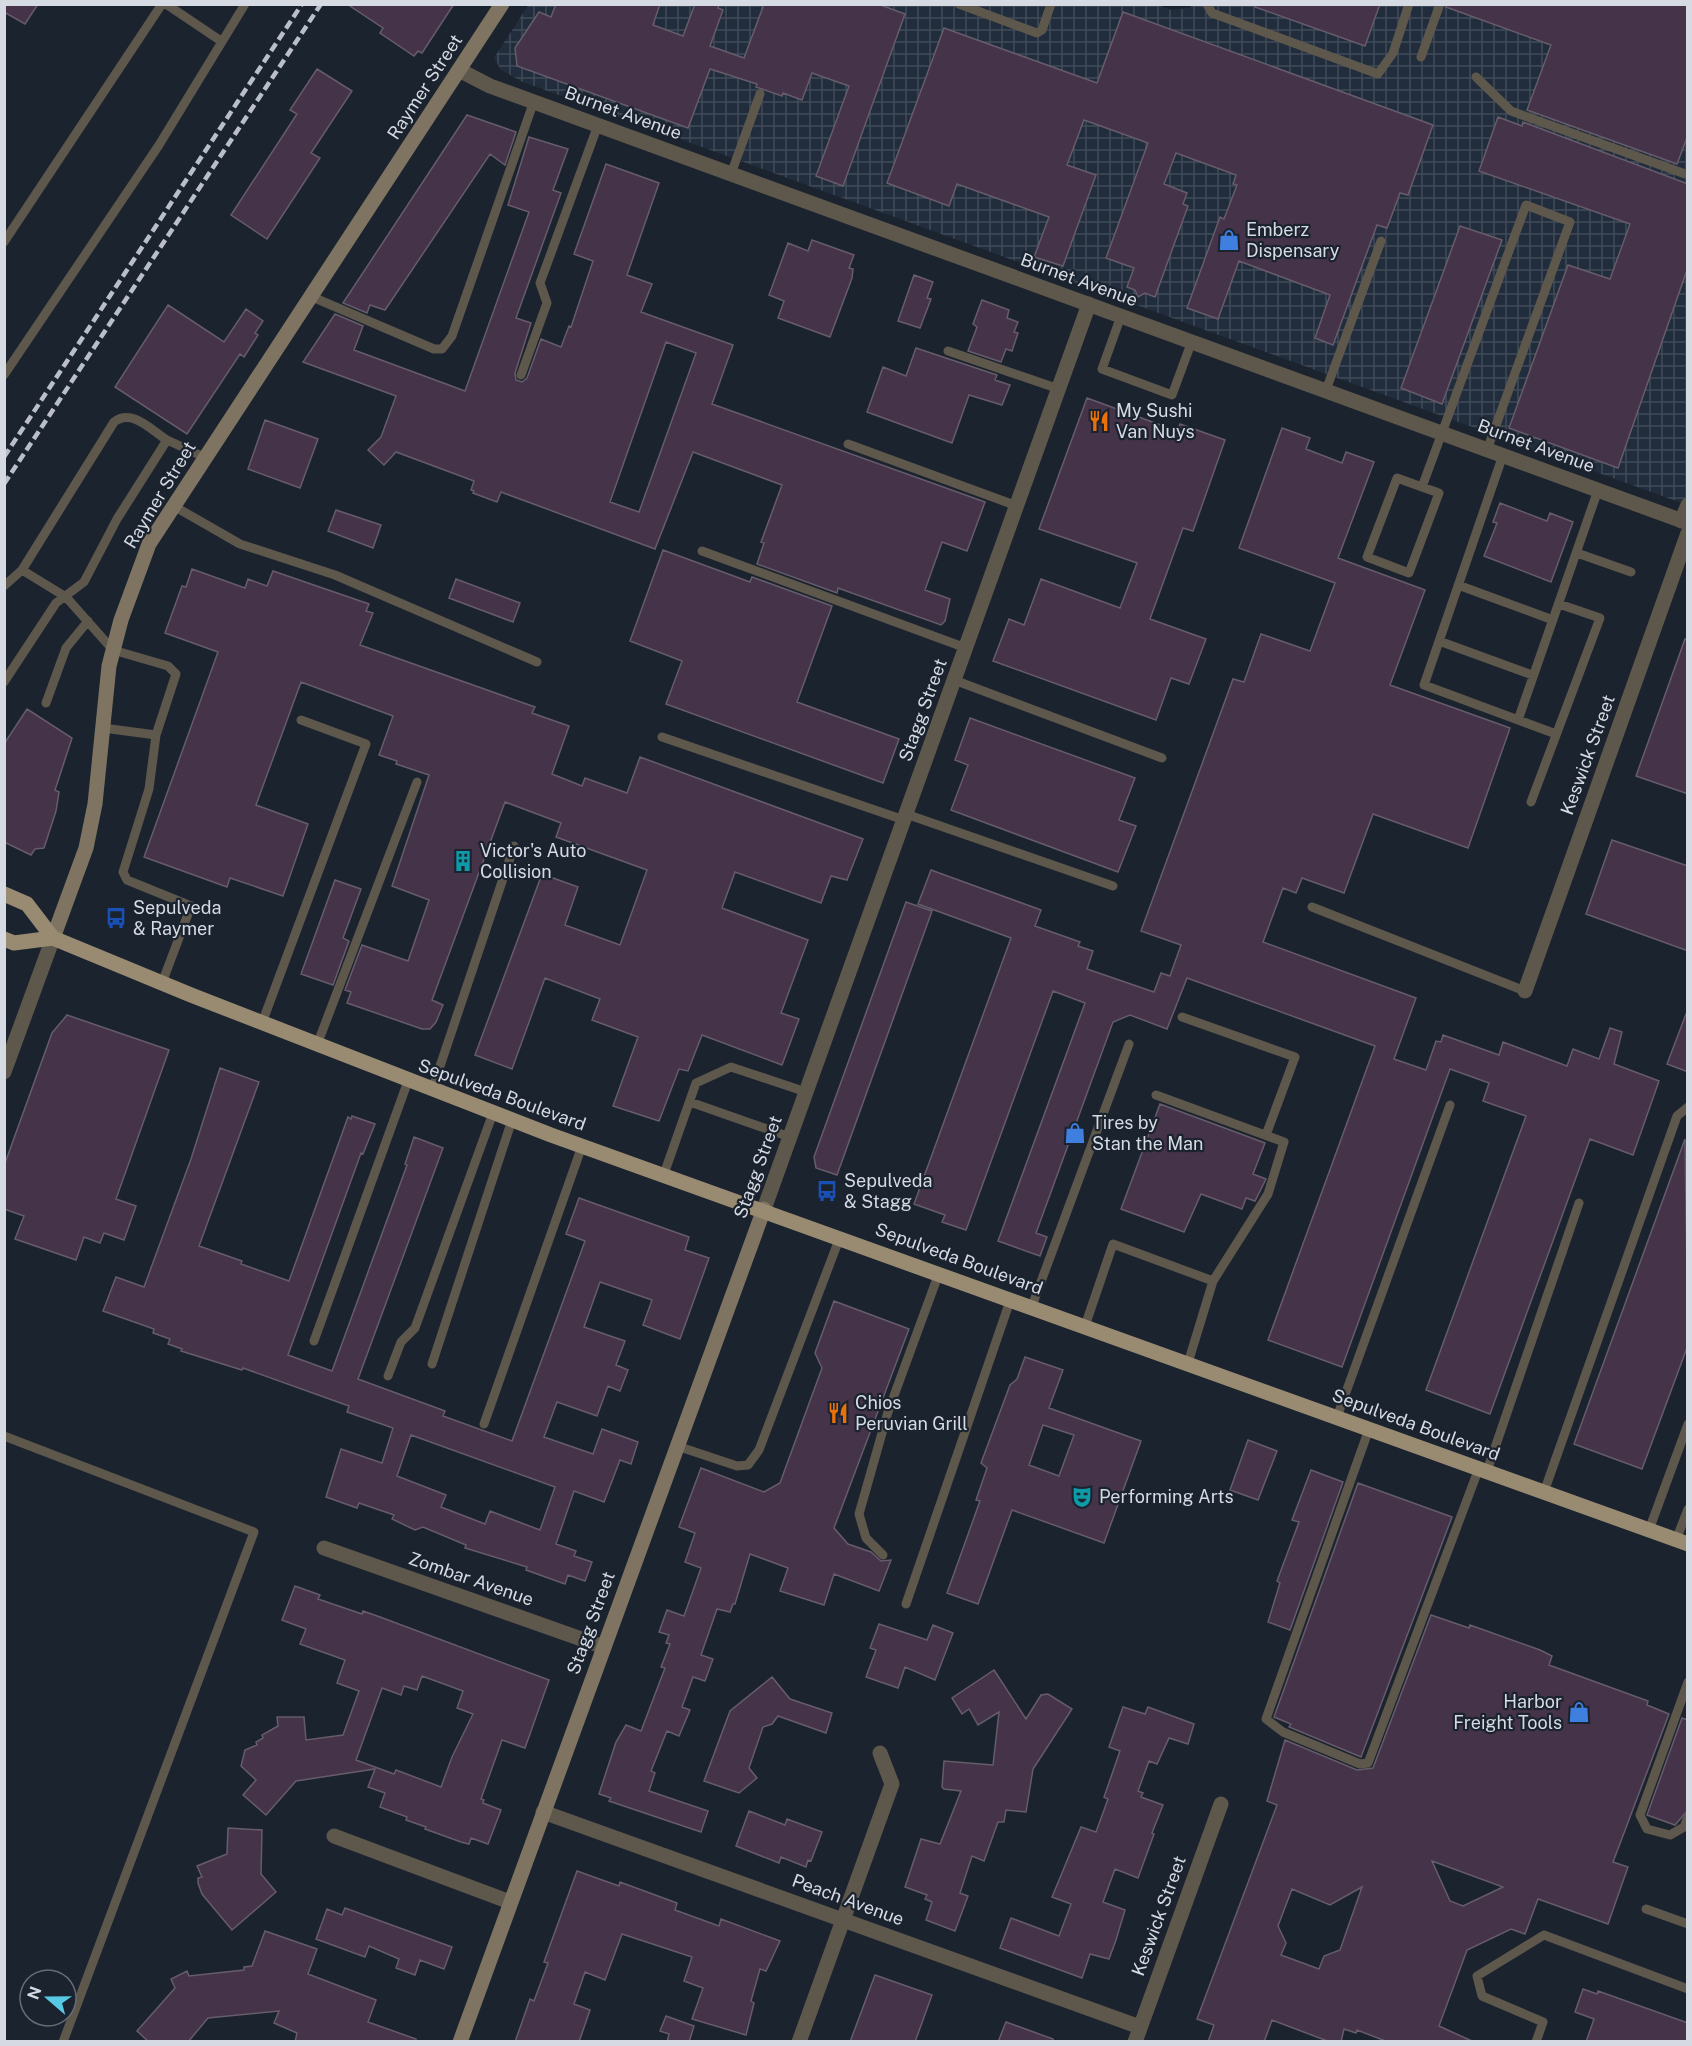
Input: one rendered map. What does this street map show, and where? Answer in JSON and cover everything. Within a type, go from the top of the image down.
[{"type":"main road","points":[[4,894],[27,904],[53,938]]},
{"type":"main road","name":"Sepulveda Boulevard","points":[[4,939],[14,943],[53,938],[408,1081],[582,1146],[764,1209],[1682,1542]]},
{"type":"street","name":"Raymer Street","points":[[4,1071],[86,848],[95,804],[113,650],[132,585],[149,544],[172,505],[502,4]]},
{"type":"street","name":"Burnet Avenue","points":[[459,70],[490,86],[1503,455],[1686,526]]},
{"type":"street","name":"Stagg Street","points":[[460,2042],[764,1209],[1089,304]]},
{"type":"street","name":"Keswick Street","points":[[1525,991],[1686,526],[1688,505]]},
{"type":"street","name":"Zombar Avenue","points":[[324,1548],[604,1647]]},
{"type":"street","points":[[799,2042],[892,1784],[880,1753]]},
{"type":"street","name":"Keswick Street","points":[[1137,2034],[1221,1804]]},
{"type":"street","name":"Peach Avenue","points":[[543,1812],[843,1919],[1137,2034]]},
{"type":"street","points":[[334,1836],[510,1902]]},
{"type":"lane","points":[[4,242],[164,4],[221,40]]},
{"type":"lane","points":[[4,375],[159,146],[221,40],[245,4]]},
{"type":"lane","points":[[959,4],[1037,33],[1042,30],[1051,4]]},
{"type":"lane","points":[[1207,4],[1212,13],[1378,74],[1393,52],[1409,4]]},
{"type":"lane","points":[[1421,57],[1440,4]]},
{"type":"lane","points":[[1476,77],[1511,111],[1688,175]]},
{"type":"lane","points":[[731,174],[760,94]]},
{"type":"lane","points":[[310,296],[434,349],[442,349],[452,336],[534,101]]},
{"type":"lane","points":[[521,375],[547,303],[540,284],[598,125]]},
{"type":"lane","points":[[1422,487],[1526,205],[1570,222],[1487,450]]},
{"type":"lane","points":[[1326,390],[1381,242]]},
{"type":"lane","points":[[1121,316],[1102,369],[1172,395],[1192,341]]},
{"type":"lane","points":[[948,351],[1059,389]]},
{"type":"lane","points":[[4,586],[22,570],[114,422],[122,416],[130,416],[167,440],[204,458]]},
{"type":"lane","points":[[4,682],[56,603],[84,582],[117,519],[167,440]]},
{"type":"lane","points":[[848,444],[1017,506]]},
{"type":"lane","points":[[1503,455],[1424,685],[1556,734]]},
{"type":"lane","points":[[1397,478],[1422,487],[1440,493],[1409,573],[1367,557],[1397,478]]},
{"type":"lane","points":[[1518,720],[1598,490]]},
{"type":"lane","points":[[172,505],[240,544],[335,575],[537,662]]},
{"type":"lane","points":[[702,551],[966,648]]},
{"type":"lane","points":[[1577,553],[1631,572]]},
{"type":"lane","points":[[22,570],[66,597],[113,650],[168,666],[176,674],[156,735],[149,789],[123,872],[126,880],[191,906],[162,983]]},
{"type":"lane","points":[[1458,585],[1553,620]]},
{"type":"lane","points":[[1531,802],[1600,618],[1559,604]]},
{"type":"lane","points":[[46,703],[66,648],[88,621]]},
{"type":"lane","points":[[1439,641],[1532,675]]},
{"type":"lane","points":[[954,680],[1162,758]]},
{"type":"lane","points":[[262,1023],[366,744],[301,720]]},
{"type":"lane","points":[[103,728],[156,735]]},
{"type":"lane","points":[[662,737],[1113,886]]},
{"type":"lane","points":[[317,1045],[417,782]]},
{"type":"lane","points":[[432,1090],[514,846]]},
{"type":"lane","points":[[1312,907],[1525,991]]},
{"type":"lane","points":[[1182,1017],[1295,1057],[1266,1135]]},
{"type":"lane","points":[[1032,1306],[1129,1044]]},
{"type":"lane","points":[[664,1174],[696,1083],[731,1067],[806,1092]]},
{"type":"lane","points":[[314,1341],[408,1081]]},
{"type":"lane","points":[[1156,1095],[1284,1142],[1268,1194],[1213,1281],[1188,1363]]},
{"type":"lane","points":[[690,1102],[790,1137]]},
{"type":"lane","points":[[1337,1417],[1450,1105]]},
{"type":"lane","points":[[1544,1492],[1677,1116],[1688,1107]]},
{"type":"lane","points":[[388,1376],[401,1342],[415,1328],[493,1113]]},
{"type":"lane","points":[[432,1364],[513,1120]]},
{"type":"lane","points":[[484,1424],[582,1146]]},
{"type":"lane","points":[[1369,1429],[1266,1719],[1283,1732],[1360,1764],[1368,1763],[1483,1470],[1579,1203]]},
{"type":"lane","points":[[677,1446],[737,1466],[748,1465],[759,1450],[840,1237]]},
{"type":"lane","points":[[1085,1326],[1113,1244],[1213,1281]]},
{"type":"lane","points":[[883,1555],[866,1538],[859,1514],[888,1412],[939,1273]]},
{"type":"lane","points":[[906,1604],[1011,1298]]},
{"type":"lane","points":[[1649,1530],[1688,1424]]},
{"type":"lane","points":[[4,1436],[254,1532],[63,2042]]},
{"type":"lane","points":[[1682,1542],[1688,1509]]},
{"type":"lane","points":[[1688,1682],[1640,1815],[1647,1829],[1670,1834],[1684,1827],[1688,1817]]},
{"type":"lane","points":[[1646,1909],[1688,1924]]},
{"type":"lane","points":[[1536,2042],[1543,2022],[1482,1996],[1477,1976],[1544,1935],[1688,1989]]},
{"type":"shaded area","points":[[529,4],[1155,4],[1171,10],[1189,8],[1194,4],[1687,5],[1687,505],[523,82],[501,70],[494,58]]},
{"type":"building","points":[[4,4],[38,4],[25,24],[4,12]]},
{"type":"building","points":[[347,4],[454,4],[422,53],[418,51],[414,56],[380,33],[383,28]]},
{"type":"building","points":[[556,4],[660,4],[653,25],[683,36],[695,4],[719,4],[718,8],[723,10],[710,46],[744,58],[764,4],[878,4],[905,14],[843,186],[816,176],[849,86],[812,73],[802,100],[783,93],[782,96],[756,87],[757,84],[710,69],[688,128],[517,66],[515,48],[539,12],[551,17]]},
{"type":"building","points":[[1255,4],[1380,4],[1365,46],[1255,7]]},
{"type":"building","points":[[1447,4],[1688,4],[1688,135],[1677,164],[1527,110],[1551,45],[1446,7]]},
{"type":"building","points":[[1123,12],[1433,125],[1408,195],[1400,193],[1387,228],[1377,225],[1333,345],[1315,338],[1330,295],[1239,261],[1218,319],[1187,308],[1220,217],[1224,219],[1237,185],[1233,184],[1236,175],[1176,153],[1164,184],[1187,193],[1183,204],[1188,206],[1155,297],[1145,293],[1138,297],[1135,290],[1127,287],[1134,268],[1106,258],[1148,143],[1084,120],[1067,165],[1096,175],[1063,266],[1034,257],[1049,217],[957,184],[949,206],[887,183],[944,28],[1097,83]]},
{"type":"building","points":[[317,69],[352,91],[311,153],[320,158],[267,239],[231,215],[297,114],[290,110]]},
{"type":"building","points":[[467,115],[516,132],[505,165],[490,154],[385,310],[370,305],[367,313],[343,303]]},
{"type":"building","points":[[1498,117],[1522,126],[1523,122],[1688,184],[1688,267],[1618,468],[1509,428],[1568,265],[1610,279],[1630,224],[1479,171]]},
{"type":"building","points":[[529,137],[568,149],[553,190],[561,193],[516,318],[531,323],[515,373],[516,380],[522,382],[527,378],[541,339],[561,347],[569,326],[571,327],[593,261],[574,254],[606,164],[659,183],[627,275],[652,284],[641,312],[733,345],[712,404],[985,502],[967,551],[942,542],[925,590],[950,599],[945,621],[941,625],[838,588],[837,593],[757,564],[764,543],[761,542],[782,485],[693,452],[655,549],[501,492],[497,502],[473,493],[474,491],[471,490],[474,481],[396,452],[384,465],[368,450],[381,437],[396,396],[303,362],[335,314],[363,326],[354,350],[465,391],[529,212],[508,205]],"holes":[[[666,342],[696,353],[639,512],[610,502]]]},
{"type":"building","points":[[1460,226],[1502,240],[1442,404],[1401,388]]},
{"type":"building","points":[[812,240],[854,255],[849,268],[853,269],[852,278],[830,337],[778,318],[784,301],[769,295],[788,243],[808,251]]},
{"type":"building","points":[[914,275],[933,282],[927,298],[931,299],[920,328],[898,321]]},
{"type":"building","points":[[982,300],[1009,310],[1007,318],[1018,322],[1014,332],[1018,333],[1012,351],[1006,349],[1001,362],[968,351],[977,327],[973,324]]},
{"type":"building","points":[[168,305],[224,342],[246,309],[263,321],[255,333],[258,335],[244,357],[240,354],[187,434],[115,387]]},
{"type":"building","points":[[916,348],[997,375],[995,380],[1010,385],[1002,405],[969,395],[952,443],[867,412],[883,367],[906,376]]},
{"type":"building","points":[[1087,398],[1177,431],[1180,424],[1225,440],[1193,531],[1183,528],[1150,619],[1206,639],[1189,684],[1171,678],[1156,720],[993,661],[1009,619],[1024,625],[1041,579],[1120,608],[1137,563],[1039,529]]},
{"type":"building","points":[[265,420],[318,439],[300,488],[248,469]]},
{"type":"building","points":[[1282,428],[1310,438],[1306,449],[1342,463],[1346,452],[1374,462],[1338,558],[1425,590],[1390,685],[1510,728],[1468,848],[1373,814],[1344,893],[1302,878],[1296,893],[1283,888],[1263,942],[1416,998],[1394,1059],[1426,1070],[1436,1041],[1441,1042],[1443,1035],[1499,1055],[1503,1042],[1567,1066],[1573,1049],[1599,1059],[1610,1028],[1622,1032],[1614,1064],[1659,1081],[1633,1155],[1590,1139],[1490,1414],[1426,1390],[1526,1116],[1483,1101],[1489,1083],[1450,1069],[1342,1367],[1268,1340],[1375,1046],[1187,978],[1167,1029],[1130,1015],[1113,1022],[1036,1233],[1047,1237],[1040,1256],[998,1241],[1085,1003],[1053,991],[966,1230],[942,1222],[945,1215],[914,1204],[1011,938],[918,904],[931,870],[1041,910],[1035,926],[1080,942],[1078,946],[1093,951],[1087,969],[1154,992],[1161,973],[1170,976],[1181,945],[1141,931],[1233,679],[1244,682],[1261,634],[1310,651],[1335,583],[1239,548]]},
{"type":"building","points":[[1500,503],[1547,521],[1550,513],[1573,522],[1551,582],[1484,556],[1497,523],[1493,522]]},
{"type":"building","points":[[336,510],[381,525],[373,548],[328,531]]},
{"type":"building","points":[[663,550],[750,582],[752,577],[832,606],[797,702],[899,739],[883,783],[666,704],[682,661],[630,641]]},
{"type":"building","points":[[192,569],[245,588],[248,579],[267,586],[273,571],[369,604],[366,611],[373,613],[360,645],[535,707],[532,713],[569,726],[552,774],[582,786],[585,778],[627,793],[640,757],[863,839],[847,880],[831,876],[821,903],[735,872],[722,908],[808,940],[781,1013],[799,1019],[782,1065],[702,1035],[688,1071],[679,1069],[659,1121],[613,1106],[638,1037],[592,1020],[600,999],[545,978],[512,1069],[475,1055],[542,874],[578,887],[565,925],[620,945],[647,870],[556,837],[561,823],[505,802],[432,1000],[443,1005],[436,1022],[430,1029],[422,1029],[347,1003],[351,992],[345,990],[362,945],[408,961],[429,900],[392,886],[429,775],[396,764],[397,761],[379,755],[393,716],[301,682],[256,805],[308,824],[283,896],[230,878],[227,887],[144,857],[218,652],[165,633],[182,586],[186,587]]},
{"type":"building","points":[[456,579],[520,603],[513,622],[449,598]]},
{"type":"building","points":[[1685,639],[1688,640],[1688,794],[1636,776]]},
{"type":"building","points":[[27,709],[72,738],[55,790],[59,792],[56,811],[44,848],[35,849],[31,855],[4,842],[4,744]]},
{"type":"building","points":[[970,718],[1135,778],[1119,820],[1136,826],[1118,872],[951,810],[968,765],[955,760]]},
{"type":"building","points":[[1612,840],[1688,866],[1688,951],[1586,914]]},
{"type":"building","points":[[335,880],[361,889],[343,938],[349,941],[333,985],[301,974]]},
{"type":"building","points":[[906,902],[932,911],[837,1175],[816,1168],[814,1157]]},
{"type":"building","points":[[1686,1014],[1688,1014],[1688,1072],[1667,1064]]},
{"type":"building","points":[[67,1015],[169,1050],[116,1199],[136,1206],[124,1240],[104,1233],[100,1243],[84,1237],[76,1260],[15,1239],[24,1216],[4,1209],[4,1166],[52,1033]]},
{"type":"building","points":[[220,1068],[259,1082],[199,1246],[289,1281],[348,1117],[351,1119],[352,1116],[375,1124],[363,1154],[361,1153],[288,1355],[332,1371],[407,1165],[405,1164],[414,1137],[443,1148],[358,1379],[445,1411],[443,1416],[512,1441],[585,1241],[566,1234],[579,1198],[689,1237],[685,1250],[709,1258],[680,1339],[643,1325],[652,1300],[600,1282],[584,1327],[625,1341],[616,1365],[628,1370],[620,1391],[608,1386],[597,1416],[557,1402],[544,1437],[593,1454],[602,1429],[638,1442],[631,1464],[620,1460],[604,1502],[574,1491],[556,1544],[576,1551],[574,1556],[592,1562],[585,1581],[568,1575],[565,1584],[526,1570],[527,1567],[465,1548],[466,1545],[423,1527],[415,1530],[392,1519],[394,1515],[359,1503],[357,1508],[326,1497],[341,1449],[382,1463],[393,1428],[347,1412],[349,1406],[243,1368],[242,1370],[181,1351],[182,1349],[168,1344],[170,1339],[153,1333],[154,1329],[103,1311],[116,1277],[144,1287],[191,1159]],"holes":[[[411,1435],[555,1487],[540,1530],[490,1511],[485,1524],[441,1507],[446,1495],[397,1476]]]},
{"type":"building","points":[[1160,1104],[1265,1143],[1253,1174],[1266,1179],[1255,1201],[1246,1198],[1242,1209],[1201,1194],[1184,1232],[1121,1209]]},
{"type":"building","points":[[1685,1139],[1688,1345],[1642,1469],[1574,1444]]},
{"type":"building","points":[[834,1301],[909,1329],[834,1528],[848,1544],[871,1552],[881,1561],[891,1560],[879,1591],[834,1574],[824,1605],[780,1591],[788,1568],[750,1554],[735,1604],[730,1612],[717,1609],[701,1655],[713,1659],[705,1681],[693,1677],[682,1707],[690,1710],[679,1736],[667,1731],[651,1771],[655,1773],[649,1791],[708,1811],[701,1832],[609,1801],[611,1798],[599,1794],[616,1742],[626,1725],[641,1731],[665,1668],[661,1667],[670,1644],[666,1643],[669,1635],[659,1632],[667,1610],[684,1616],[701,1568],[685,1562],[695,1533],[679,1527],[701,1468],[764,1492],[780,1483],[822,1368],[815,1353]]},
{"type":"building","points":[[1025,1357],[1063,1370],[1049,1408],[1141,1441],[1104,1543],[1012,1510],[978,1604],[947,1593],[980,1501],[976,1500],[987,1468],[981,1463],[1010,1385],[1017,1379]],"holes":[[[1043,1425],[1074,1435],[1059,1476],[1029,1465]]]},
{"type":"building","points":[[1248,1440],[1277,1451],[1258,1500],[1230,1490]]},
{"type":"building","points":[[1311,1470],[1343,1482],[1290,1630],[1268,1622],[1280,1583],[1277,1581],[1299,1522],[1292,1520]]},
{"type":"building","points":[[1358,1483],[1452,1517],[1361,1757],[1289,1727],[1291,1724],[1274,1717]]},
{"type":"building","points":[[295,1586],[320,1595],[318,1599],[362,1614],[363,1611],[549,1680],[525,1748],[502,1740],[481,1799],[484,1800],[483,1803],[501,1810],[488,1844],[471,1838],[469,1844],[461,1842],[425,1829],[426,1827],[406,1820],[407,1817],[380,1807],[385,1793],[368,1787],[375,1769],[296,1781],[266,1815],[243,1795],[256,1780],[241,1766],[245,1750],[257,1745],[256,1742],[263,1738],[262,1735],[278,1726],[277,1717],[304,1717],[306,1740],[343,1735],[359,1691],[337,1683],[345,1660],[300,1644],[306,1629],[282,1620]],"holes":[[[422,1676],[463,1691],[457,1708],[473,1714],[452,1757],[441,1787],[396,1770],[394,1774],[356,1760],[382,1688],[401,1695],[404,1686],[417,1690]]]},
{"type":"building","points":[[1431,1615],[1469,1628],[1470,1625],[1540,1650],[1552,1656],[1549,1665],[1648,1701],[1647,1705],[1669,1714],[1613,1862],[1628,1867],[1608,1924],[1538,1899],[1525,1934],[1511,1929],[1467,1950],[1439,2026],[1474,2042],[1388,2042],[1357,2030],[1356,2033],[1344,2029],[1341,2042],[1330,2042],[1272,2020],[1264,2042],[1208,2042],[1214,2025],[1197,2019],[1277,1805],[1267,1801],[1285,1740],[1357,1770],[1373,1768]],"holes":[[[1432,1861],[1503,1887],[1463,1906],[1450,1901]],[[1362,1887],[1340,1950],[1324,1956],[1319,1969],[1281,1955],[1286,1943],[1278,1926],[1292,1889],[1330,1905]]]},
{"type":"building","points":[[879,1624],[927,1640],[933,1625],[953,1633],[935,1680],[905,1667],[898,1688],[866,1677],[876,1650],[870,1648]]},
{"type":"building","points":[[994,1670],[1026,1719],[1041,1695],[1048,1694],[1072,1709],[1033,1769],[1026,1812],[1006,1810],[1004,1822],[998,1822],[984,1861],[972,1856],[960,1893],[968,1896],[955,1931],[926,1920],[932,1902],[925,1899],[927,1895],[905,1887],[921,1839],[940,1844],[961,1791],[942,1787],[944,1761],[993,1765],[999,1712],[978,1725],[969,1709],[962,1714],[952,1698]]},
{"type":"building","points":[[772,1677],[790,1699],[832,1713],[826,1733],[778,1716],[772,1724],[763,1727],[749,1768],[757,1778],[739,1793],[704,1781],[730,1711]]},
{"type":"building","points":[[1123,1707],[1145,1714],[1148,1707],[1194,1724],[1188,1744],[1169,1738],[1157,1764],[1149,1761],[1138,1791],[1143,1793],[1141,1797],[1163,1805],[1138,1878],[1115,1869],[1103,1902],[1125,1910],[1109,1959],[1090,1954],[1082,1978],[1000,1948],[1011,1918],[1059,1936],[1071,1904],[1052,1897],[1081,1827],[1096,1832],[1108,1799],[1104,1797],[1120,1751],[1109,1747]]},
{"type":"building","points":[[1682,1718],[1688,1720],[1688,1810],[1675,1825],[1647,1815]]},
{"type":"building","points":[[749,1811],[785,1825],[787,1819],[822,1832],[811,1861],[808,1860],[806,1867],[781,1857],[779,1863],[736,1846]]},
{"type":"building","points":[[228,1828],[262,1830],[261,1874],[276,1892],[232,1930],[202,1894],[198,1878],[202,1877],[197,1866],[227,1854]]},
{"type":"building","points":[[577,1871],[619,1886],[620,1882],[677,1903],[675,1910],[719,1926],[721,1919],[780,1941],[766,1971],[760,1969],[751,2001],[754,2003],[746,2035],[692,2019],[703,1988],[684,1981],[692,1957],[622,1934],[605,1980],[585,1972],[574,2004],[590,2010],[579,2042],[515,2042],[530,1999],[534,2001],[548,1963],[544,1962]]},
{"type":"building","points":[[345,1908],[452,1947],[444,1969],[420,1960],[415,1975],[396,1968],[399,1959],[369,1946],[365,1957],[316,1939],[327,1909],[342,1915]]},
{"type":"building","points":[[265,1931],[317,1949],[308,1974],[376,2000],[368,2022],[416,2039],[416,2042],[295,2042],[297,2033],[274,2023],[279,2011],[208,2018],[188,2042],[149,2042],[137,2031],[175,1988],[171,1979],[187,1971],[189,1976],[244,1970],[244,1967],[252,1966]]},
{"type":"building","points":[[875,1975],[932,1995],[915,2042],[850,2042]]},
{"type":"building","points":[[1583,1989],[1597,1994],[1598,1991],[1688,2023],[1688,2042],[1586,2042],[1594,2019],[1575,2012]]},
{"type":"building","points":[[666,2016],[694,2026],[689,2042],[667,2042],[669,2034],[660,2031]]},
{"type":"building","points":[[1006,2022],[1053,2039],[1053,2042],[998,2042]]},
{"type":"railway","points":[[4,457],[302,4]]},
{"type":"railway","points":[[4,484],[321,4]]},
{"type":"place","name":"Emberz Dispensary","points":[[1229,240]]},
{"type":"place","name":"My Sushi Van Nuys","points":[[1099,421]]},
{"type":"place","name":"Victor's Auto Collision","points":[[463,861]]},
{"type":"place","name":"Sepulveda & Raymer","points":[[116,918]]},
{"type":"place","name":"Tires by Stan the Man","points":[[1075,1133]]},
{"type":"place","name":"Sepulveda & Stagg","points":[[827,1191]]},
{"type":"place","name":"Chios Peruvian Grill","points":[[838,1413]]},
{"type":"place","name":"Performing Arts","points":[[1082,1497]]},
{"type":"place","name":"Harbor Freight Tools","points":[[1579,1712]]}]
